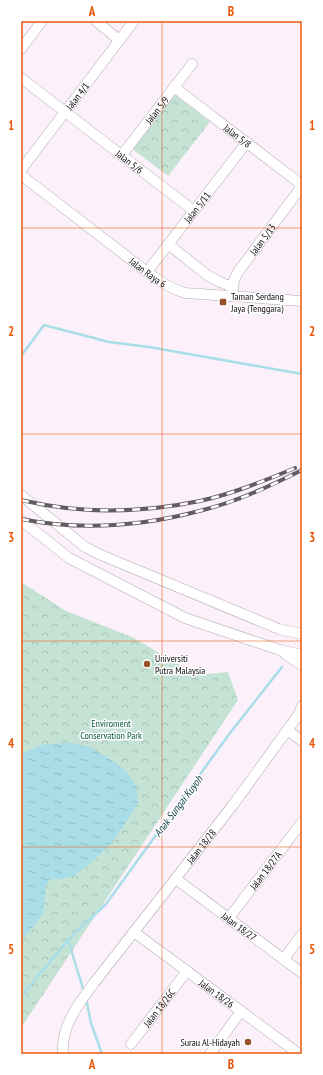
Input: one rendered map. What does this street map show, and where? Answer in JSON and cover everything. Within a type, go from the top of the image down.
[{"type":"street","points":[[21,49],[42,21]]},
{"type":"street","points":[[96,21],[119,40]]},
{"type":"street","name":"Jalan 4/1","points":[[21,170],[134,21]]},
{"type":"street","name":"Jalan 5/9","points":[[122,155],[192,64]]},
{"type":"street","name":"Jalan 5/6","points":[[21,78],[194,211]]},
{"type":"street","name":"Jalan 5/8","points":[[174,86],[302,185]]},
{"type":"street","name":"Jalan 5/11","points":[[147,272],[247,142]]},
{"type":"street","name":"Jalan Raya 6","points":[[21,175],[147,272],[162,283],[177,290],[185,293],[232,291],[302,301]]},
{"type":"street","name":"Jalan 5/13","points":[[232,291],[234,280],[238,272],[302,185]]},
{"type":"street","points":[[168,244],[207,275],[232,291]]},
{"type":"street","points":[[21,495],[85,547],[101,555],[279,629],[302,634]]},
{"type":"street","points":[[21,520],[69,558],[185,618],[280,650],[302,655]]},
{"type":"street","points":[[280,650],[302,665]]},
{"type":"street","name":"Jalan 18/28","points":[[63,1054],[64,1035],[71,1016],[81,1000],[233,805],[299,714],[302,706]]},
{"type":"street","points":[[287,730],[302,741]]},
{"type":"street","name":"Jalan 18/27A","points":[[229,918],[302,822]]},
{"type":"street","name":"Jalan 18/27","points":[[176,879],[302,973]]},
{"type":"street","name":"Jalan 18/26","points":[[134,932],[297,1053]]},
{"type":"street","points":[[284,959],[302,934]]},
{"type":"street","name":"Jalan 18/26C","points":[[131,1044],[187,971]]},
{"type":"street","points":[[210,1054],[241,1011]]},
{"type":"green space","points":[[173,93],[210,122],[168,176],[131,148]]},
{"type":"green space","name":"Enviroment Conservation Park","points":[[21,582],[66,611],[132,637],[197,675],[228,672],[238,700],[21,1028]]},
{"type":"water","points":[[73,743],[91,748],[115,762],[125,771],[132,779],[137,790],[138,803],[111,844],[89,864],[75,875],[64,879],[51,879],[46,885],[43,914],[21,942],[21,753],[45,744]]},
{"type":"waterway","points":[[21,356],[44,325],[109,342],[149,347],[302,374]]},
{"type":"waterway","name":"Anak Sungai Kuyoh","points":[[21,997],[68,940],[106,904],[230,733],[282,667]]},
{"type":"waterway","name":"Anak Sungai Kuyoh","points":[[68,940],[84,992]]},
{"type":"waterway","name":"Anak Sungai Kuyoh","points":[[86,999],[91,1023],[102,1054]]},
{"type":"railway","points":[[21,500],[43,505],[88,510],[133,510],[155,508],[200,501],[224,495],[295,468]]},
{"type":"railway","points":[[21,519],[44,523],[89,526],[158,520],[227,503],[261,490],[302,470]]},
{"type":"place","name":"Taman Serdang Jaya (Tenggara)","points":[[223,302]]},
{"type":"place","name":"Universiti Putra Malaysia","points":[[147,664]]},
{"type":"place","name":"Surau Al-Hidayah","points":[[248,1042]]}]
